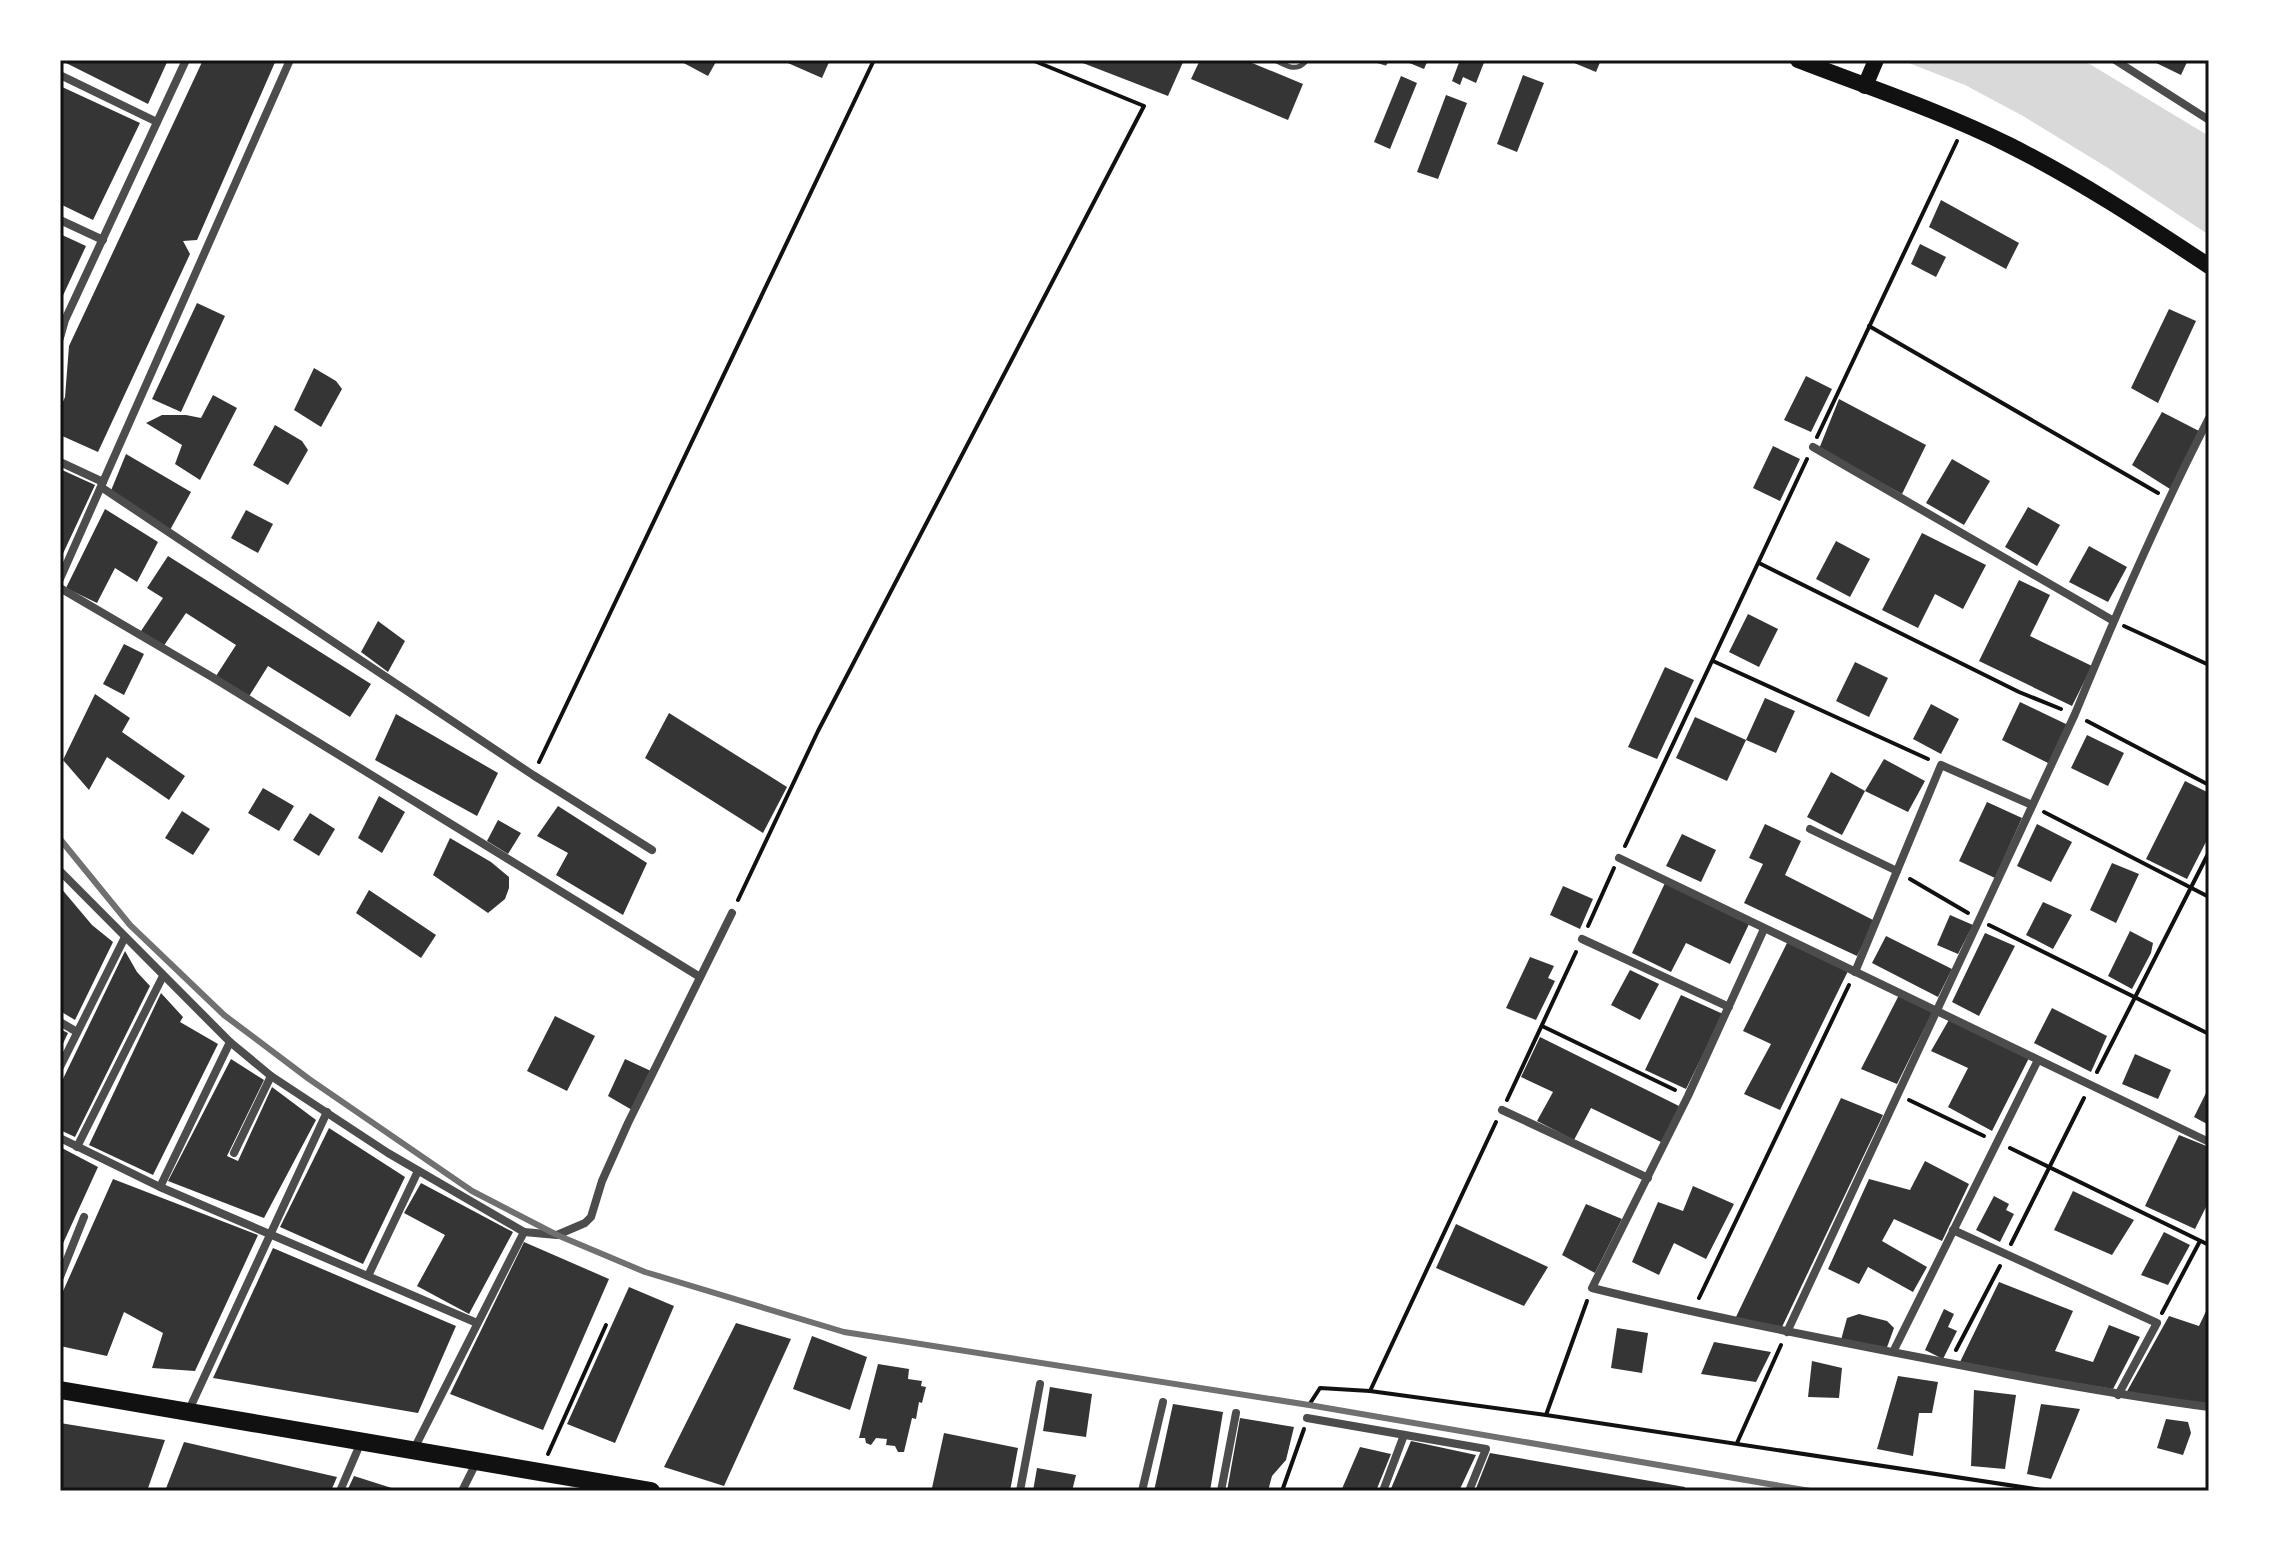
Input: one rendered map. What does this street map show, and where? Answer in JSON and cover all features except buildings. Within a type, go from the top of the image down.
[{"type":"main road","points":[[1798,60],[1965,124],[2077,182],[2209,266]]},
{"type":"main road","points":[[1865,86],[1875,63]]},
{"type":"main road","points":[[60,1390],[540,1472],[577,1484],[651,1491]]},
{"type":"street","points":[[60,338],[65,320],[186,60]]},
{"type":"street","points":[[60,579],[290,60]]},
{"type":"street","points":[[2115,60],[2209,120]]},
{"type":"street","points":[[60,75],[157,122]]},
{"type":"street","points":[[60,220],[103,240]]},
{"type":"street","points":[[1787,1332],[2075,714],[2112,620],[2167,498],[2209,418]]},
{"type":"street","points":[[1813,447],[2112,620]]},
{"type":"street","points":[[60,462],[102,485],[533,775],[652,850]]},
{"type":"street","points":[[60,588],[700,977]]},
{"type":"street","points":[[1855,972],[1941,765],[2032,805]]},
{"type":"street","points":[[1810,829],[1897,871]]},
{"type":"street","points":[[1619,858],[2209,1142]]},
{"type":"street","points":[[60,871],[230,1042],[271,1076],[418,1171],[524,1232],[557,1235],[585,1223],[591,1217],[608,1167],[732,913]]},
{"type":"street","points":[[1764,929],[1688,1096],[1592,1288],[1787,1332],[2118,1395],[2209,1407]]},
{"type":"street","points":[[60,1067],[125,937]]},
{"type":"street","points":[[1582,939],[1729,1007]]},
{"type":"street","points":[[77,1147],[163,976]]},
{"type":"street","points":[[60,1022],[77,1032]]},
{"type":"street","points":[[160,1187],[230,1042]]},
{"type":"street","points":[[1893,1352],[2038,1060]]},
{"type":"street","points":[[234,1153],[271,1076]]},
{"type":"street","points":[[1502,1110],[1648,1178]]},
{"type":"street","points":[[188,1412],[327,1112]]},
{"type":"street","points":[[60,1138],[160,1187],[477,1323]]},
{"type":"street","points":[[368,1276],[418,1171]]},
{"type":"street","points":[[60,1277],[84,1217]]},
{"type":"street","points":[[1953,1230],[2157,1323],[2118,1395]]},
{"type":"street","points":[[414,1450],[524,1232]]},
{"type":"street","points":[[1020,1491],[1040,1384]]},
{"type":"street","points":[[1142,1491],[1163,1402]]},
{"type":"street","points":[[1221,1491],[1236,1413]]},
{"type":"street","points":[[1307,1418],[1486,1449],[1469,1491]]},
{"type":"street","points":[[1383,1491],[1404,1435]]},
{"type":"street","points":[[340,1491],[361,1441]]},
{"type":"street","points":[[462,1491],[477,1461]]},
{"type":"lane","points":[[1275,60],[1294,68],[1301,67],[1307,60]]},
{"type":"lane","points":[[1376,60],[1385,63]]},
{"type":"path","points":[[533,775],[874,60]]},
{"type":"path","points":[[732,913],[818,731],[1144,106],[1032,60]]},
{"type":"path","points":[[1370,1391],[1965,124]]},
{"type":"path","points":[[1869,326],[2167,498]]},
{"type":"path","points":[[1759,562],[2019,692],[2075,714],[2209,785]]},
{"type":"path","points":[[2112,620],[2209,665]]},
{"type":"path","points":[[1713,661],[1941,765]]},
{"type":"path","points":[[2032,805],[2209,897]]},
{"type":"path","points":[[1949,1363],[2209,852]]},
{"type":"path","points":[[1897,871],[1980,920],[2209,1034]]},
{"type":"path","points":[[1692,1312],[1855,972]]},
{"type":"path","points":[[1541,1026],[1688,1096]]},
{"type":"path","points":[[1896,1094],[2209,1245]]},
{"type":"path","points":[[2157,1323],[2200,1241]]},
{"type":"path","points":[[1546,1415],[1592,1288]]},
{"type":"path","points":[[540,1472],[606,1325]]},
{"type":"path","points":[[1736,1444],[1787,1332]]},
{"type":"path","points":[[1282,1491],[1309,1405],[1320,1388],[1370,1391],[1546,1415],[2048,1491]]},
{"type":"shaded area","points":[[1901,60],[2083,60],[2209,136],[2209,235],[2023,116],[1965,85]]},
{"type":"railway","points":[[60,839],[130,925],[224,1015],[309,1079],[472,1191],[557,1235],[645,1272],[844,1332],[1309,1405],[1810,1491]]}]
